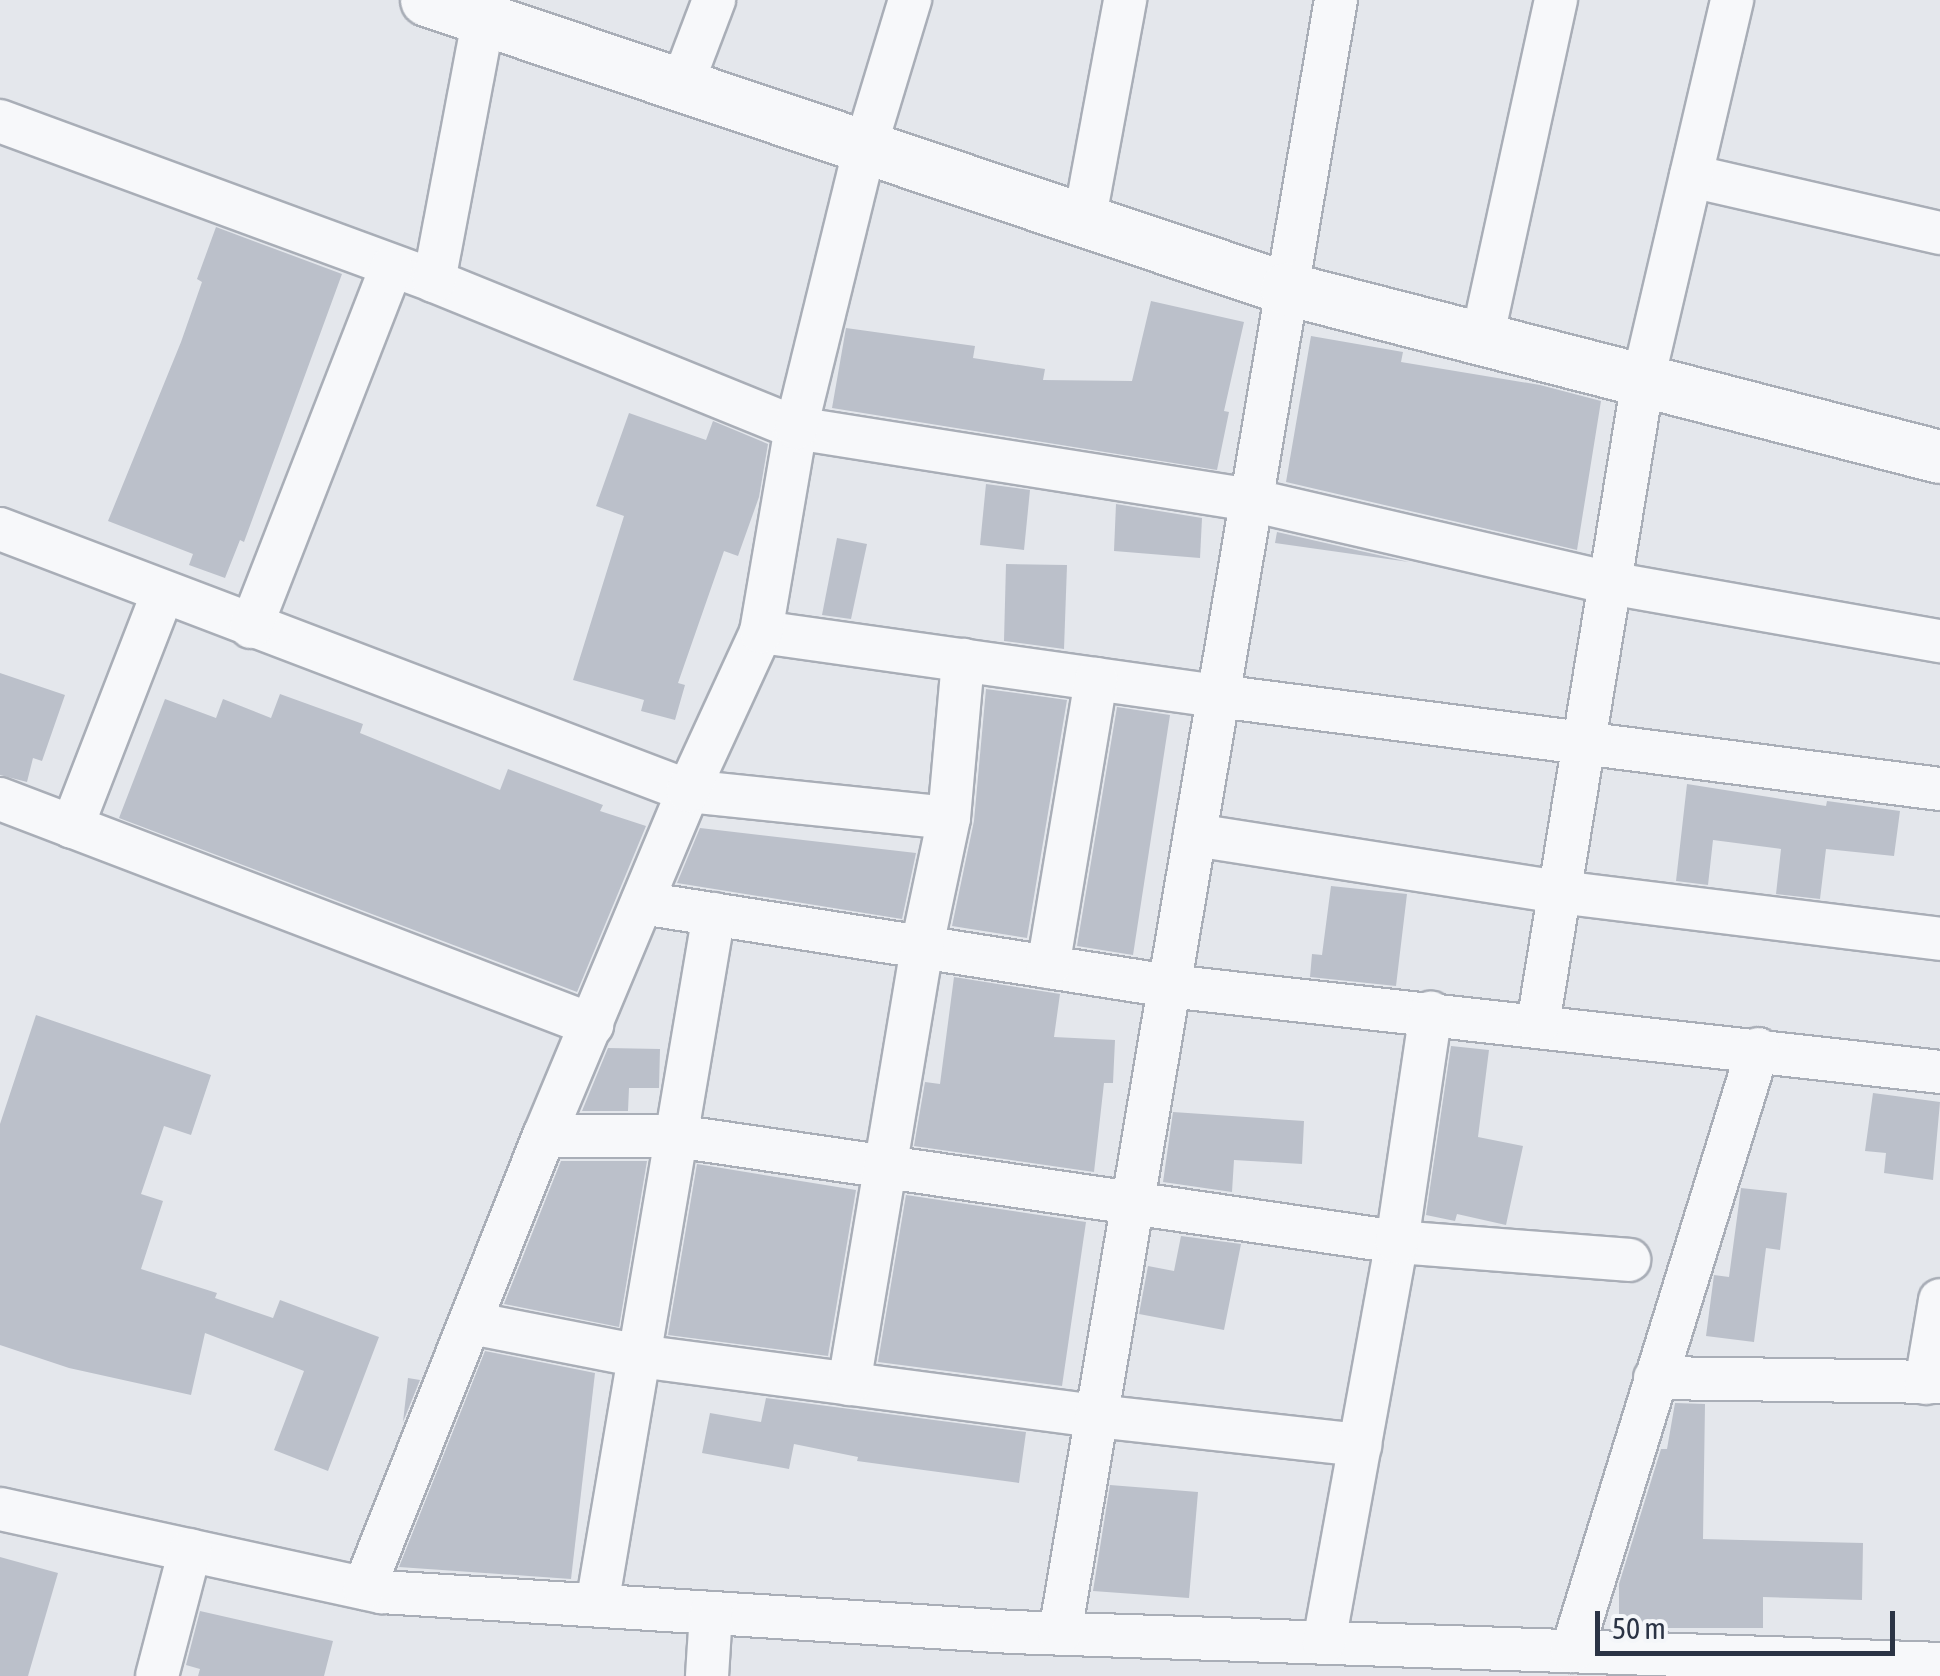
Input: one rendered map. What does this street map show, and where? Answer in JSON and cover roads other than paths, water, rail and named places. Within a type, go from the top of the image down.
[{"type":"street","points":[[428,0],[485,10],[681,87],[1288,289],[1940,457]]},
{"type":"street","points":[[681,87],[714,0]]},
{"type":"street","points":[[364,1588],[544,1136],[688,791],[760,632],[796,428],[866,148],[910,0]]},
{"type":"street","points":[[1084,222],[1125,0]]},
{"type":"street","points":[[1060,1633],[1218,696],[1255,501],[1336,0]]},
{"type":"street","points":[[1482,339],[1556,0]]},
{"type":"street","points":[[1538,1024],[1643,380],[1732,0]]},
{"type":"street","points":[[434,281],[485,10]]},
{"type":"street","points":[[0,121],[434,281],[796,428],[1255,501],[1610,583],[1940,641]]},
{"type":"street","points":[[1691,176],[1940,234]]},
{"type":"street","points":[[251,627],[392,266]]},
{"type":"street","points":[[0,530],[688,791],[949,818]]},
{"type":"street","points":[[72,827],[163,592]]},
{"type":"street","points":[[760,632],[1218,696],[1940,789]]},
{"type":"street","points":[[849,1384],[922,946],[949,818],[963,660]]},
{"type":"street","points":[[1048,967],[1096,678]]},
{"type":"street","points":[[0,800],[592,1026]]},
{"type":"street","points":[[1195,836],[1560,892],[1940,939]]},
{"type":"street","points":[[642,903],[1169,986],[1538,1024],[1940,1072]]},
{"type":"street","points":[[597,1606],[714,914]]},
{"type":"street","points":[[1324,1642],[1397,1242],[1431,1013]]},
{"type":"street","points":[[1572,1651],[1758,1050]]},
{"type":"street","points":[[544,1136],[676,1136],[1397,1242],[1629,1260]]},
{"type":"street","points":[[1654,1378],[1933,1383],[1940,1300]]},
{"type":"street","points":[[471,1324],[639,1356],[1096,1416],[1360,1445]]},
{"type":"street","points":[[0,1510],[364,1588],[1060,1633],[1940,1664]]},
{"type":"street","points":[[157,1676],[190,1550]]},
{"type":"street","points":[[707,1676],[710,1613]]}]
